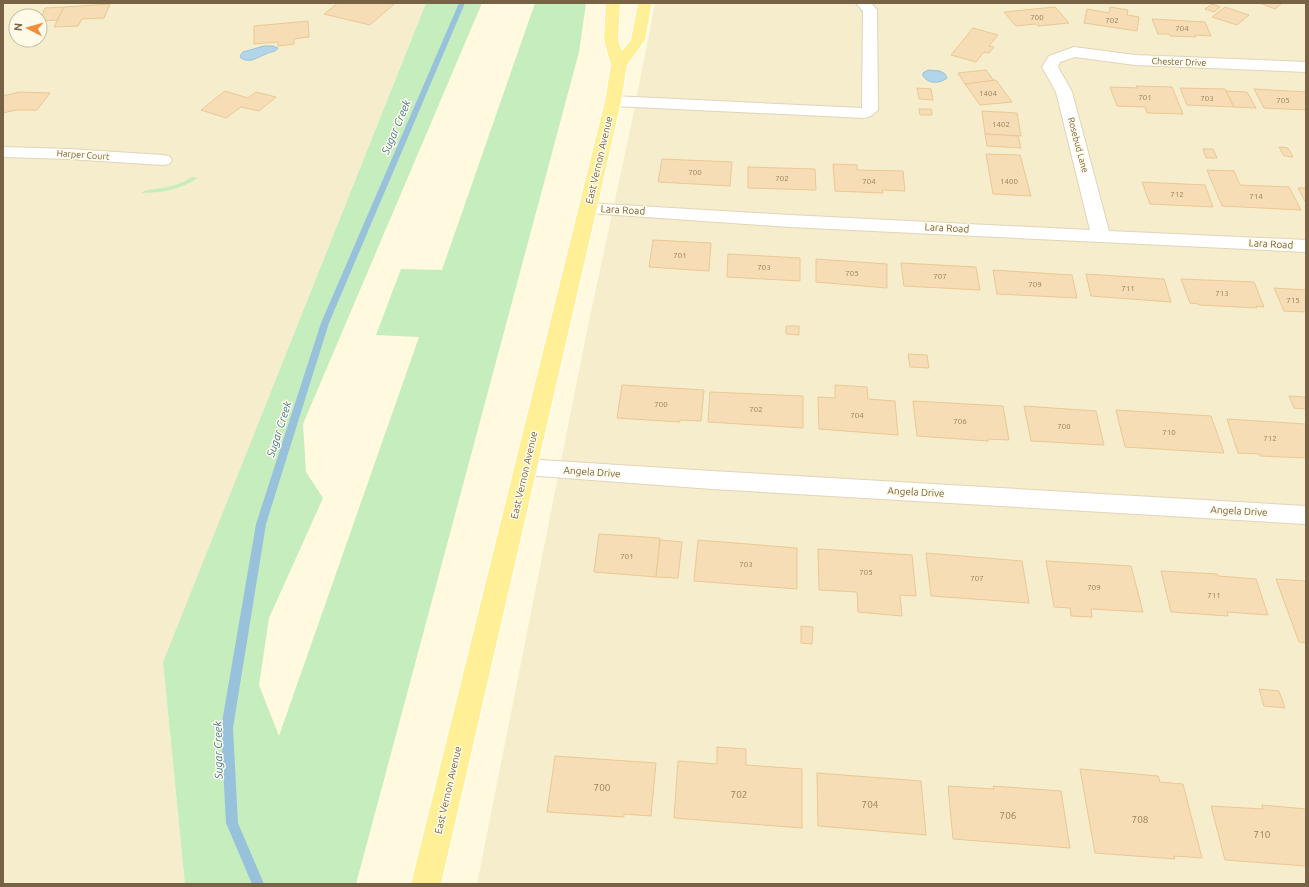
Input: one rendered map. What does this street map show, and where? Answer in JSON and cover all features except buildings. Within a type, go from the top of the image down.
[{"type":"main road","name":"East Vernon Avenue","points":[[426,884],[613,101],[619,65],[611,40],[613,3]]},
{"type":"main road","name":"East Vernon Avenue","points":[[619,65],[638,40],[645,3]]},
{"type":"street","points":[[613,101],[865,113],[870,110],[870,10],[863,3]]},
{"type":"street","name":"Chester Drive","points":[[1054,59],[1074,52],[1135,60],[1306,67]]},
{"type":"street","name":"Rosebud Lane","points":[[1054,59],[1050,67],[1064,92],[1101,236]]},
{"type":"street","name":"Harper Court","points":[[3,152],[69,154],[163,160]]},
{"type":"street","name":"Lara Road","points":[[588,208],[790,221],[1306,246]]},
{"type":"street","name":"Angela Drive","points":[[525,467],[676,478],[1306,515]]},
{"type":"shaded area","points":[[3,3],[426,3],[163,662],[185,884],[3,884]]},
{"type":"shaded area","points":[[655,3],[1306,3],[1306,884],[477,884],[588,326],[633,116]]},
{"type":"green space","points":[[426,3],[482,3],[303,424],[306,472],[323,498],[269,618],[259,685],[279,736],[419,337],[376,335],[401,269],[442,270],[535,3],[586,3],[579,52],[356,884],[185,884],[163,662]]},
{"type":"green space","points":[[192,177],[198,178],[192,182],[171,190],[141,193],[144,191],[174,185]]},
{"type":"water","points":[[264,46],[273,46],[278,48],[277,50],[251,60],[245,60],[240,56],[243,52]]},
{"type":"water","points":[[928,70],[940,71],[945,74],[947,78],[938,82],[928,81],[923,76],[923,73]]},
{"type":"waterway","name":"Sugar Creek","points":[[258,884],[232,823],[227,728],[261,524],[325,323],[462,3]]}]
